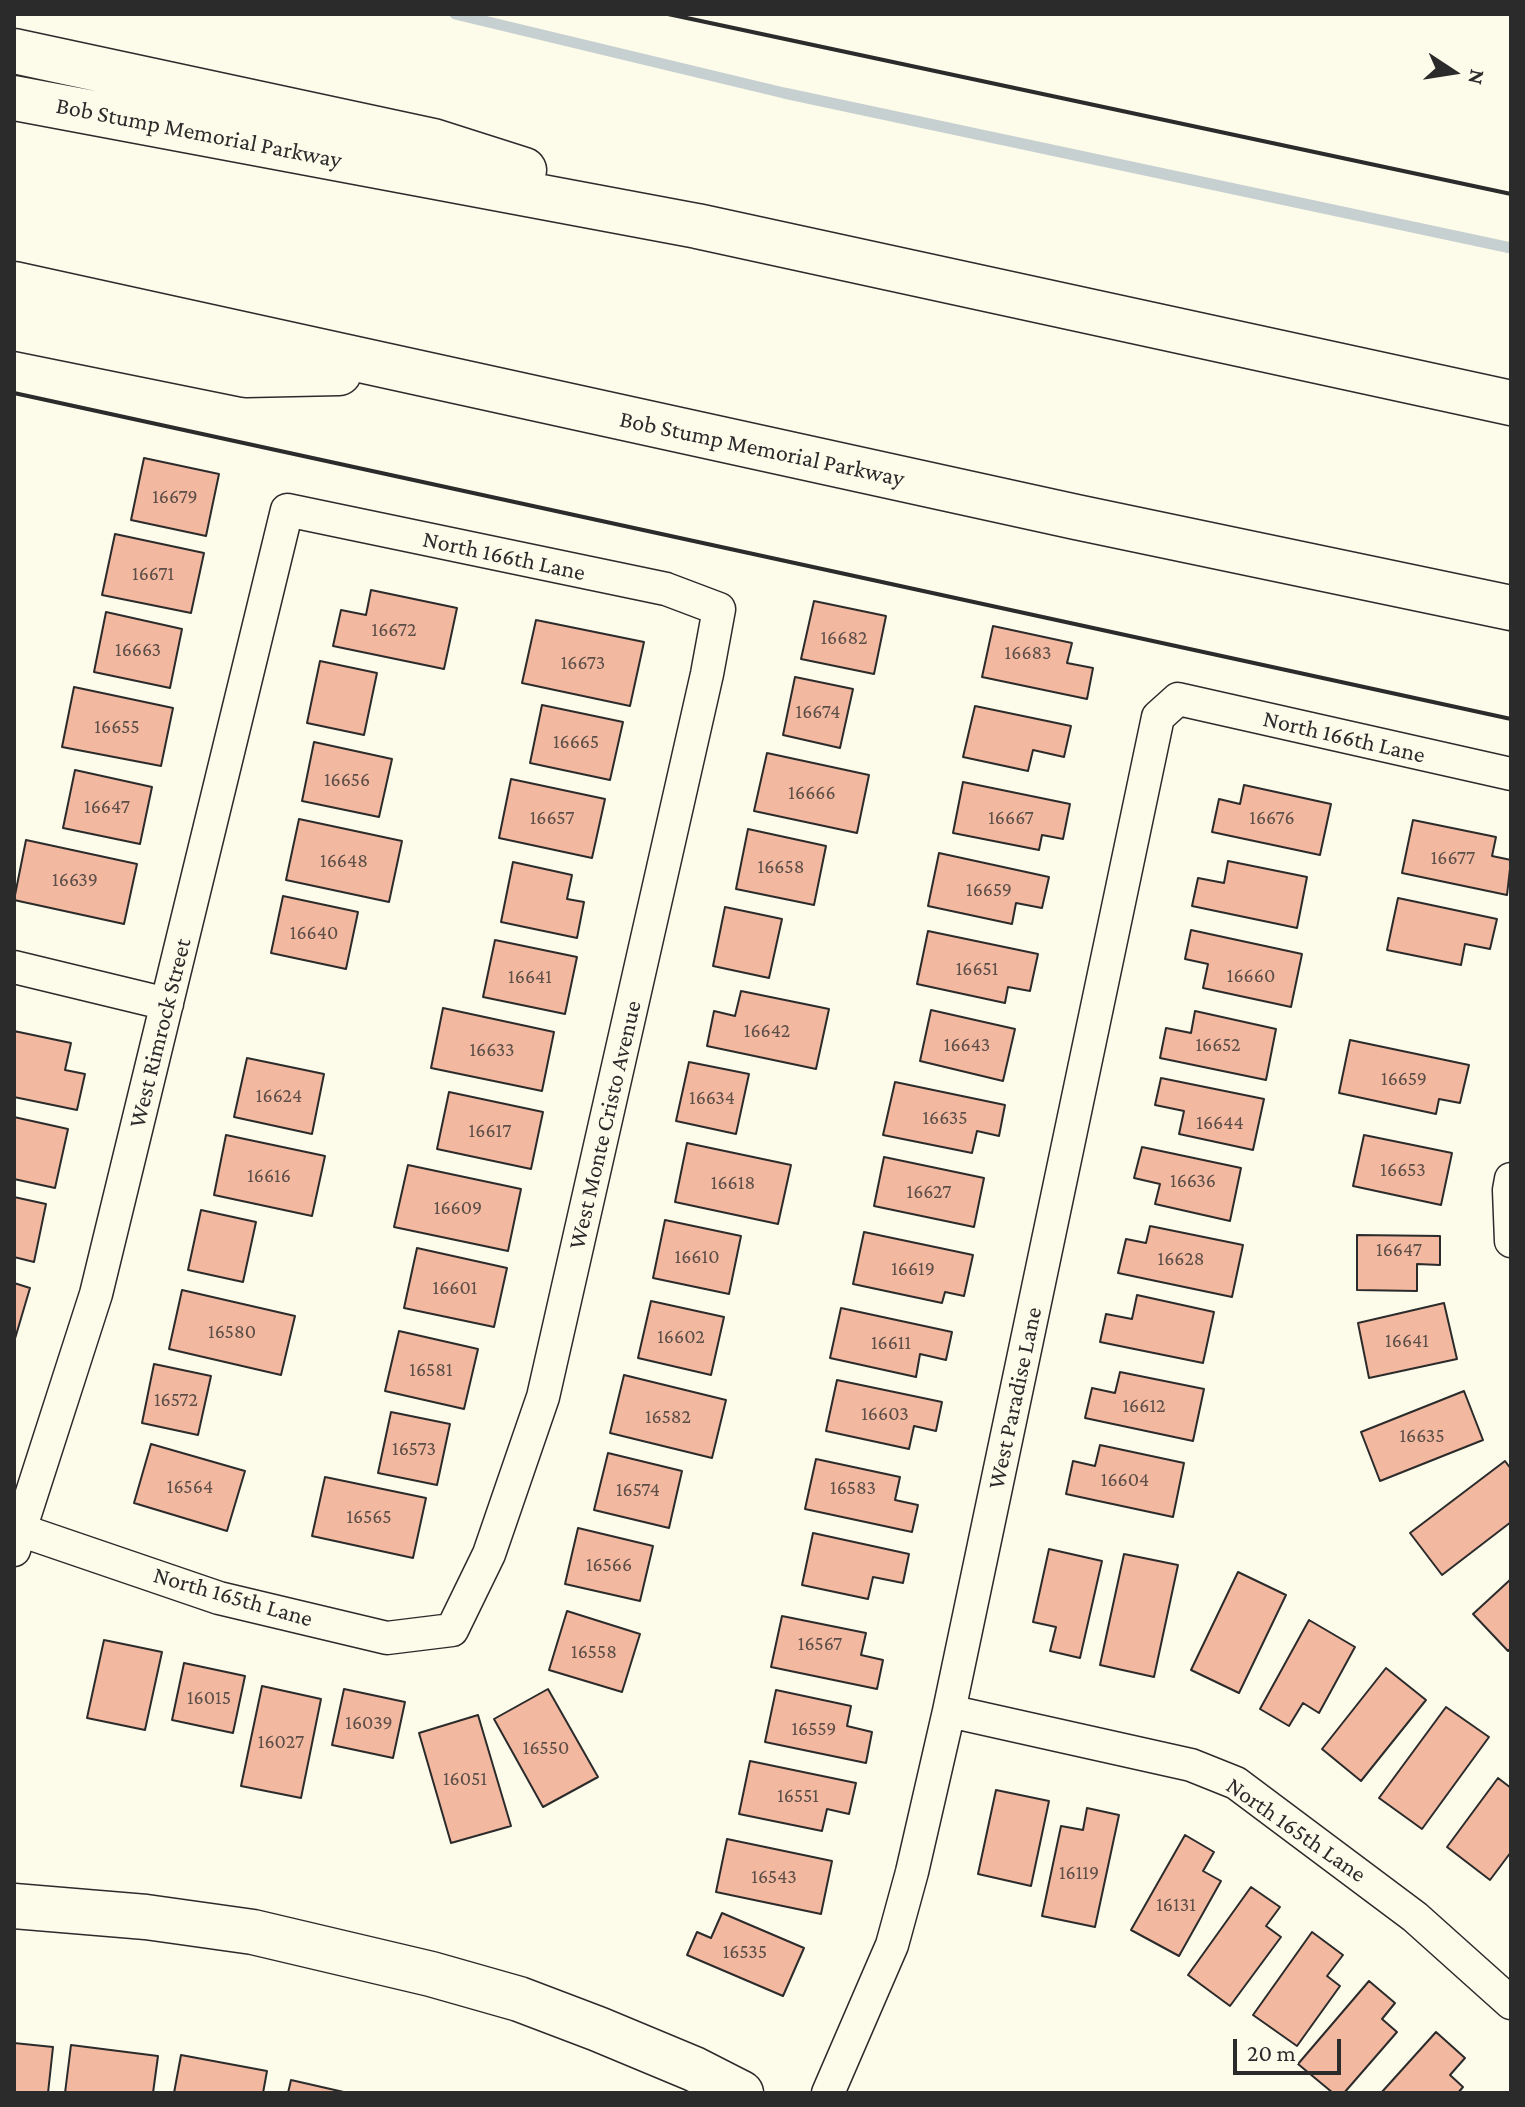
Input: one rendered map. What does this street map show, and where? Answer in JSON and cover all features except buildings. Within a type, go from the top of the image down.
[{"type":"main road","points":[[14,51],[433,141],[697,226]]},
{"type":"main road","name":"Bob Stump Memorial Parkway","points":[[14,98],[697,226],[1511,403]]},
{"type":"main road","name":"Bob Stump Memorial Parkway","points":[[14,284],[1076,517],[1511,608]]},
{"type":"main road","points":[[14,328],[246,375],[406,371]]},
{"type":"main road","points":[[1076,517],[1511,631]]},
{"type":"main road","points":[[14,1906],[119,1914],[253,1932],[376,1960],[519,1999],[694,2069],[741,2093]]},
{"type":"street","name":"North 166th Lane","points":[[287,510],[666,589],[719,609]]},
{"type":"street","name":"West Rimrock Street","points":[[17,1540],[96,1294],[287,510]]},
{"type":"street","name":"West Monte Cristo Avenue","points":[[452,1630],[489,1554],[543,1397],[704,689],[719,609]]},
{"type":"street","name":"North 166th Lane","points":[[1178,699],[1511,774]]},
{"type":"street","name":"West Paradise Lane","points":[[828,2093],[892,1945],[912,1872],[949,1711],[1158,717],[1178,699]]},
{"type":"street","points":[[14,967],[167,1004]]},
{"type":"street","points":[[1511,1179],[1511,1241]]},
{"type":"street","name":"North 165th Lane","points":[[17,1540],[219,1598],[387,1638],[452,1630]]},
{"type":"street","name":"North 165th Lane","points":[[949,1711],[1191,1765],[1236,1783],[1415,1917],[1511,2003]]},
{"type":"waterway","points":[[455,14],[784,93],[1511,248]]},
{"type":"wall","points":[[668,14],[1511,194]]},
{"type":"wall","points":[[14,393],[1511,719]]}]
